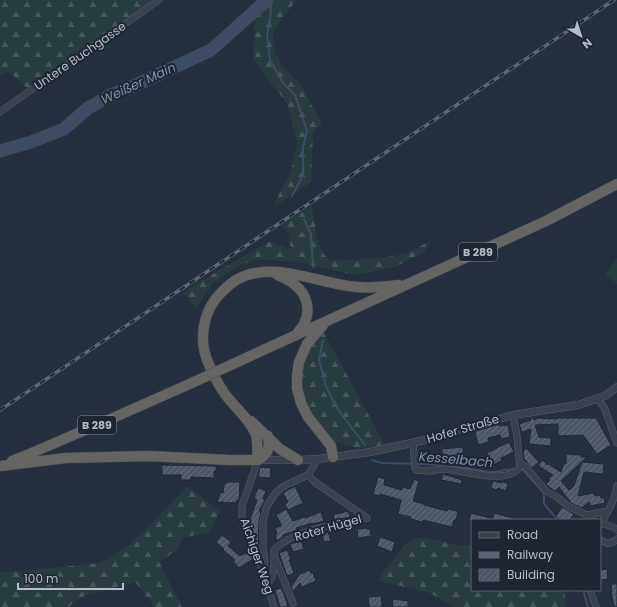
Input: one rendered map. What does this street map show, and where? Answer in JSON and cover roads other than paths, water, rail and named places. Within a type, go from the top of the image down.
[{"type":"highway","name":"B 289","points":[[0,466],[194,382],[325,323],[546,221],[617,184]]},
{"type":"highway","points":[[258,460],[256,437],[252,428],[217,380],[207,361],[204,347],[204,325],[211,306],[222,291],[237,279],[250,274],[271,272],[296,274],[329,283],[357,287],[410,283]]},
{"type":"highway","points":[[271,272],[294,284],[302,291],[307,301],[308,313],[304,324],[296,335]]},
{"type":"highway","points":[[325,323],[307,344],[299,362],[297,388],[301,403],[308,417],[331,446],[333,457]]},
{"type":"highway","points":[[241,412],[280,449],[298,460]]},
{"type":"highway","points":[[0,466],[66,458],[148,456],[258,460],[267,452],[269,446],[268,436]]},
{"type":"street","name":"Untere Buchgasse","points":[[0,112],[159,0]]},
{"type":"street","name":"Hofer Straße","points":[[258,460],[318,459],[370,452],[425,440],[513,415],[578,405],[605,396],[617,387]]},
{"type":"street","points":[[597,399],[604,407],[617,443]]},
{"type":"street","points":[[513,415],[517,436],[519,467]]},
{"type":"street","points":[[413,443],[414,464],[416,470],[431,471],[443,469],[495,477],[512,474],[519,467],[526,467],[546,491],[557,497],[568,506],[587,515],[592,519]]},
{"type":"street","points":[[263,571],[265,560],[263,546],[263,522],[267,506],[274,495],[281,488],[308,475],[318,459]]},
{"type":"street","name":"Aichiger Weg","points":[[258,460],[242,506],[242,518],[263,571],[274,607]]},
{"type":"street","name":"Roter Hügel","points":[[274,554],[276,547],[300,534],[323,527],[367,518],[321,486],[308,475]]},
{"type":"street","points":[[617,486],[614,498],[601,524],[613,527],[617,530]]},
{"type":"street","points":[[587,515],[608,511]]},
{"type":"street","points":[[601,541],[607,544],[617,539]]},
{"type":"street","points":[[266,584],[274,571],[274,554]]},
{"type":"street","points":[[274,554],[293,603]]},
{"type":"street","points":[[590,591],[596,607]]},
{"type":"waterway","name":"Weißer Main","points":[[0,151],[31,142],[64,129],[88,108],[111,95],[211,50],[267,0]]},
{"type":"waterway","name":"Kesselbach","points":[[266,1],[271,10],[267,36],[270,60],[283,83],[295,95],[307,131],[303,147],[303,175],[292,196]]},
{"type":"waterway","name":"Kesselbach","points":[[304,219],[311,234],[313,267]]},
{"type":"waterway","name":"Kesselbach","points":[[323,340],[319,360],[326,386],[342,415],[365,445]]},
{"type":"waterway","name":"Kesselbach","points":[[372,460],[382,463],[444,466]]},
{"type":"waterway","name":"Kesselbach","points":[[448,467],[460,467],[489,472],[515,469]]},
{"type":"waterway","name":"Kesselbach","points":[[519,469],[522,469],[544,493],[544,504],[557,519]]},
{"type":"waterway","name":"Kesselbach","points":[[583,591],[588,607]]},
{"type":"railway","points":[[0,410],[614,0]]}]
